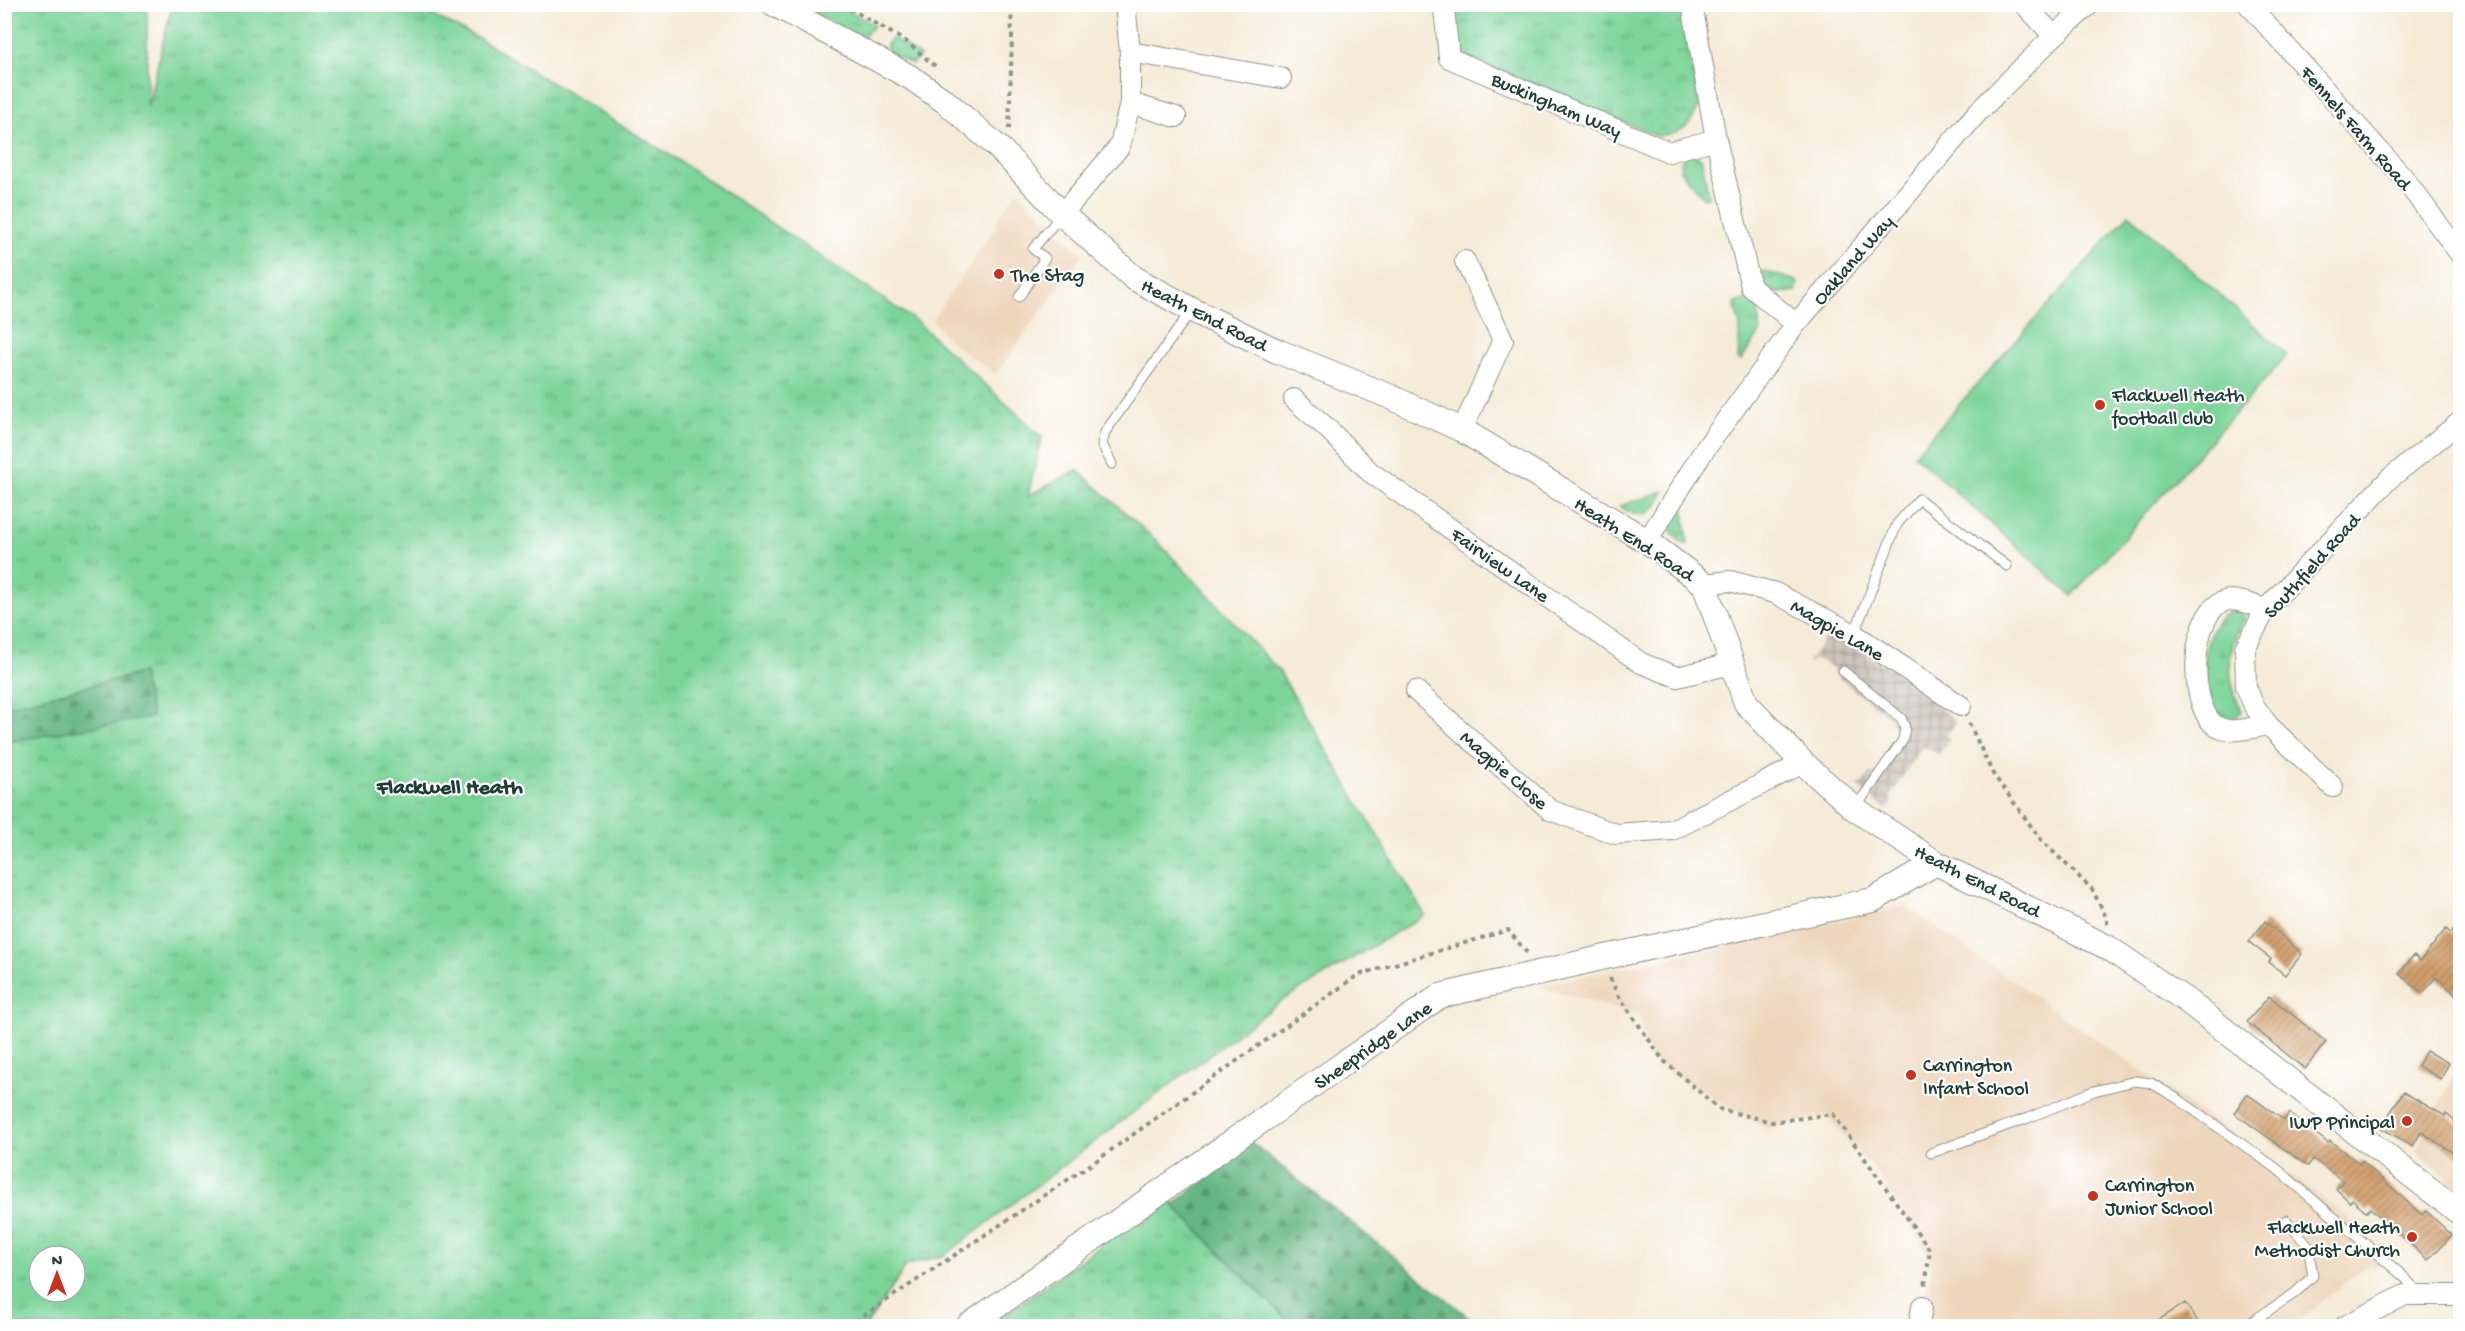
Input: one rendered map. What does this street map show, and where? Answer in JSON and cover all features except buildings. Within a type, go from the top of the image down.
[{"type":"street","name":"Heath End Road","points":[[774,4],[910,77],[946,102],[999,148],[1062,214],[1134,279],[1277,351],[1391,397],[1462,430],[1647,541],[1704,584],[1746,703],[1803,763],[1854,809],[1936,863],[2107,946],[2187,1001],[2460,1213]]},
{"type":"street","points":[[1062,214],[1119,146],[1130,103],[1130,51],[1125,4]]},
{"type":"street","name":"Buckingham Way","points":[[1446,4],[1444,9],[1449,58],[1669,152],[1716,139]]},
{"type":"street","points":[[1692,4],[1716,139],[1751,287],[1796,324]]},
{"type":"street","points":[[2024,4],[2054,36]]},
{"type":"street","name":"Oakland Way","points":[[1647,541],[1703,452],[1796,324],[1977,113],[2054,36],[2090,4]]},
{"type":"street","name":"Fennels Farm Road","points":[[2248,4],[2403,177],[2460,254]]},
{"type":"street","points":[[1130,51],[1281,78]]},
{"type":"street","points":[[1130,103],[1176,117]]},
{"type":"street","points":[[1462,430],[1503,340],[1465,261]]},
{"type":"street","name":"Fairview Lane","points":[[1294,399],[1330,431],[1370,472],[1641,663],[1677,677],[1731,664]]},
{"type":"street","name":"Southfield Road","points":[[2333,787],[2268,725],[2254,706],[2246,687],[2245,648],[2266,609],[2389,479],[2460,422]]},
{"type":"street","name":"Magpie Lane","points":[[1704,584],[1730,581],[1775,593],[1854,634],[1961,706]]},
{"type":"street","points":[[2266,609],[2229,600],[2212,609],[2202,625],[2197,656],[2199,696],[2207,718],[2222,729],[2245,729],[2268,725]]},
{"type":"street","name":"Magpie Close","points":[[1416,691],[1550,810],[1616,834],[1672,830],[1803,763]]},
{"type":"street","name":"Sheepridge Lane","points":[[968,1326],[1440,996],[1542,971],[1874,900],[1936,863]]},
{"type":"street","points":[[2345,1326],[2405,1295],[2460,1296]]},
{"type":"street","points":[[1919,1326],[1922,1306]]},
{"type":"lane","points":[[1019,297],[1045,258],[1033,249],[1062,214]]},
{"type":"lane","points":[[1112,464],[1102,444],[1105,432],[1192,310]]},
{"type":"lane","points":[[1854,634],[1897,524],[1920,499],[2007,566]]},
{"type":"lane","points":[[1843,671],[1900,718],[1905,727],[1904,740],[1854,809]]},
{"type":"lane","points":[[1931,1153],[2094,1091],[2135,1081],[2151,1083],[2178,1099],[2276,1168],[2403,1276],[2421,1295]]},
{"type":"lane","points":[[2245,1326],[2295,1293],[2313,1276],[2308,1246],[2286,1220]]},
{"type":"path","points":[[1010,126],[1011,4]]},
{"type":"path","points":[[1961,706],[1993,774],[2042,841],[2092,889],[2107,919]]},
{"type":"path","points":[[848,1326],[1090,1165],[1358,975],[1508,930],[1542,971]]},
{"type":"path","points":[[1601,958],[1618,995],[1663,1060],[1719,1109],[1772,1122],[1833,1114],[1930,1250],[1922,1306]]},
{"type":"shaded area","points":[[1017,191],[1082,255],[996,374],[947,339],[932,320],[997,225],[995,223]]},
{"type":"shaded area","points":[[1828,632],[1894,671],[1957,722],[1946,736],[1950,739],[1939,754],[1927,748],[1921,748],[1890,797],[1891,802],[1887,810],[1858,787],[1870,774],[1875,775],[1901,742],[1901,733],[1891,722],[1893,719],[1850,687],[1833,672],[1834,669],[1822,661],[1814,659],[1807,662],[1818,650]]},
{"type":"shaded area","points":[[1906,906],[2342,1212],[2389,1259],[2375,1267],[2370,1263],[2291,1326],[1922,1326],[1932,1264],[1877,1173],[1826,1115],[1767,1129],[1651,1061],[1640,1015],[1537,986]]},
{"type":"shaded area","points":[[2460,1065],[2460,1190],[2415,1150]]},
{"type":"green space","points":[[5,5],[147,5],[147,108],[172,5],[412,5],[480,39],[676,159],[916,321],[1042,437],[1028,496],[1077,470],[1158,542],[1279,671],[1425,915],[1281,1001],[945,1255],[907,1265],[866,1326],[5,1326],[5,742],[152,717],[142,673],[5,707]]},
{"type":"green space","points":[[798,5],[837,5],[874,25],[863,37],[859,37]]},
{"type":"green space","points":[[1449,5],[1680,5],[1699,106],[1688,125],[1672,134],[1657,136],[1465,56],[1449,45]]},
{"type":"green space","points":[[893,38],[920,56],[912,64],[888,53],[887,44]]},
{"type":"green space","points":[[1684,150],[1701,158],[1709,197],[1704,198],[1680,171]]},
{"type":"green space","name":"Flackwell Heath football club","points":[[2129,214],[2287,355],[2072,596],[1914,455]]},
{"type":"green space","points":[[1764,271],[1796,281],[1798,283],[1796,291],[1779,293],[1761,286],[1761,273]]},
{"type":"green space","points":[[1750,298],[1757,303],[1760,333],[1741,360],[1738,359],[1740,326],[1734,303]]},
{"type":"green space","points":[[1664,491],[1656,505],[1646,514],[1634,514],[1620,506]]},
{"type":"green space","points":[[1679,502],[1683,503],[1688,544],[1682,543],[1672,533],[1671,521]]},
{"type":"green space","points":[[2236,611],[2245,618],[2238,630],[2231,653],[2233,687],[2242,711],[2234,718],[2224,717],[2214,711],[2206,683],[2205,662],[2213,629],[2226,614]]},
{"type":"green space","points":[[142,673],[152,717],[5,742],[5,707]]},
{"type":"green space","points":[[1251,1142],[1480,1326],[1293,1326],[1173,1205]]},
{"type":"green space","points":[[1168,1197],[1173,1205],[1293,1326],[990,1326]]},
{"type":"place","name":"The Stag","points":[[999,274]]},
{"type":"place","name":"Flackwell Heath football club","points":[[2100,405]]},
{"type":"place","name":"Carrington Infant School","points":[[1911,1075]]},
{"type":"place","name":"IWP Principal","points":[[2407,1121]]},
{"type":"place","name":"Carrington Junior School","points":[[2093,1196]]},
{"type":"place","name":"Flackwell Heath Methodist Church","points":[[2412,1237]]},
{"type":"district","name":"Flackwell Heath","points":[[450,785]]}]
